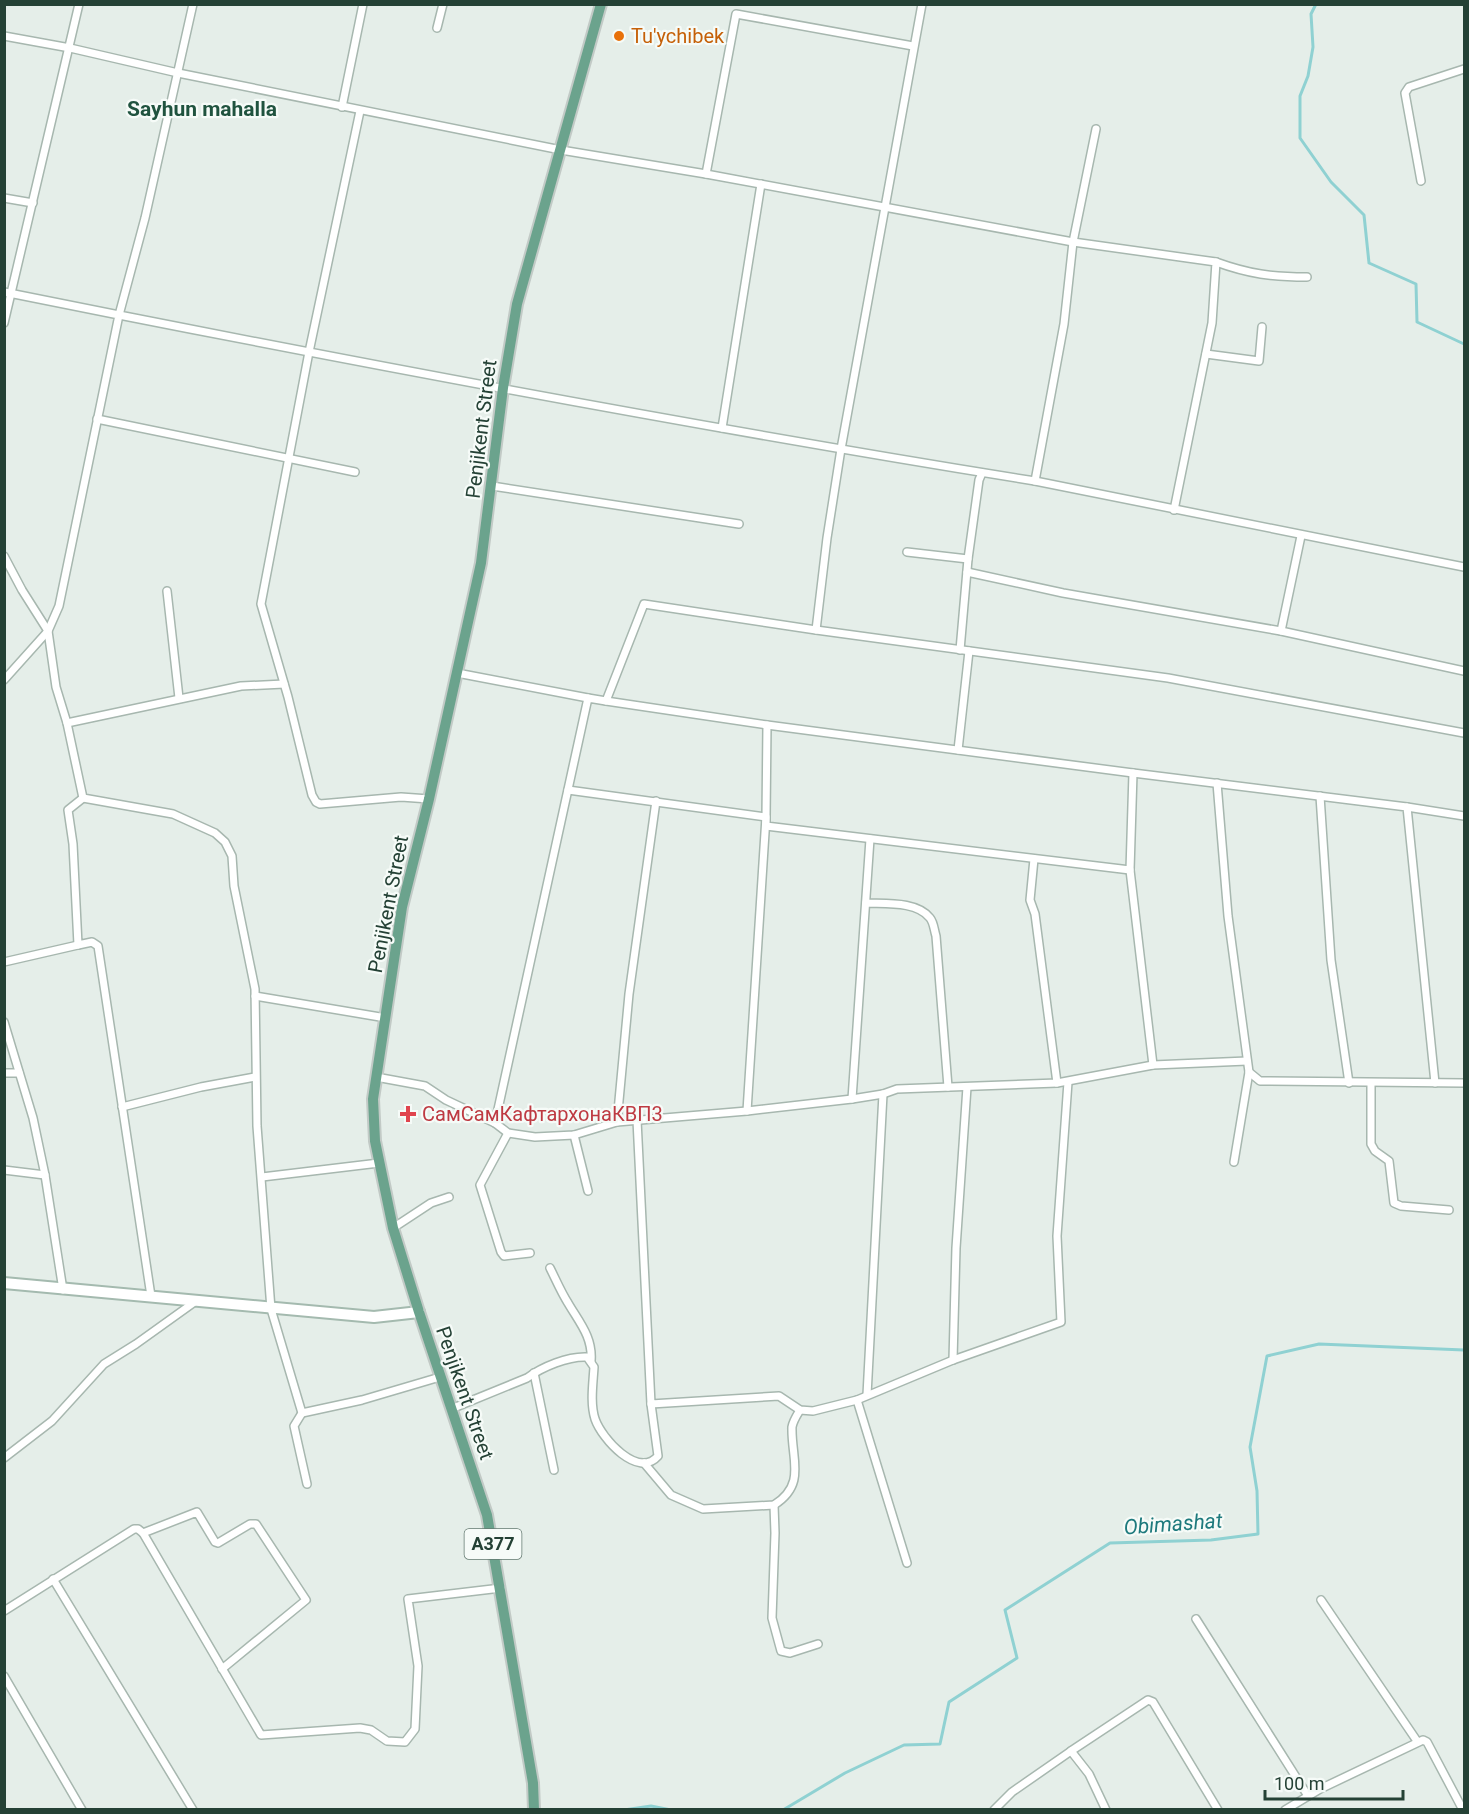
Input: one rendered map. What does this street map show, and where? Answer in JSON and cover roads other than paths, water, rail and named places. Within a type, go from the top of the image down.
[{"type":"main road","name":"Penjikent Street","points":[[534,1809],[533,1784],[487,1515],[418,1312],[393,1228],[379,1163],[373,1119],[373,1099],[402,907],[429,799],[481,563],[503,388],[517,304],[601,4]]},
{"type":"main road","points":[[4,1283],[374,1317],[418,1312]]},
{"type":"street","points":[[4,323],[8,292],[33,203],[79,4]]},
{"type":"street","points":[[4,680],[48,631],[59,606],[119,315],[145,218],[193,4]]},
{"type":"street","points":[[342,107],[363,4]]},
{"type":"street","points":[[437,28],[443,4]]},
{"type":"street","points":[[816,630],[827,537],[922,4]]},
{"type":"street","points":[[706,174],[736,14],[913,46]]},
{"type":"street","points":[[4,36],[70,48],[360,111],[561,150],[706,174],[1073,242],[1216,262],[1269,277],[1307,277]]},
{"type":"street","points":[[1421,182],[1405,93],[1409,87],[1464,69]]},
{"type":"street","points":[[360,111],[309,352],[261,604],[312,795],[316,802],[320,804],[401,797],[429,799]]},
{"type":"street","points":[[1035,481],[1064,324],[1073,242],[1096,129]]},
{"type":"street","points":[[722,428],[761,184]]},
{"type":"street","points":[[4,198],[33,203]]},
{"type":"street","points":[[1174,510],[1212,323],[1216,262]]},
{"type":"street","points":[[8,292],[503,388],[1035,481],[1464,567]]},
{"type":"street","points":[[1206,354],[1259,361],[1262,327]]},
{"type":"street","points":[[97,419],[355,472]]},
{"type":"street","points":[[960,650],[968,559],[982,473]]},
{"type":"street","points":[[492,486],[740,524]]},
{"type":"street","points":[[1281,631],[1301,536]]},
{"type":"street","points":[[907,552],[968,559]]},
{"type":"street","points":[[4,556],[48,631],[56,687],[67,723],[83,798]]},
{"type":"street","points":[[967,572],[1063,593],[1281,631],[1464,671]]},
{"type":"street","points":[[167,591],[179,698]]},
{"type":"street","points":[[606,701],[644,604],[1168,678],[1464,733]]},
{"type":"street","points":[[958,750],[969,651]]},
{"type":"street","points":[[457,673],[588,698],[767,725],[1464,816]]},
{"type":"street","points":[[67,723],[241,686],[284,684]]},
{"type":"street","points":[[495,1123],[588,698]]},
{"type":"street","points":[[767,725],[766,826],[1130,870]]},
{"type":"street","points":[[1132,774],[1130,870],[1153,1065]]},
{"type":"street","points":[[1216,783],[1228,916],[1249,1072],[1234,1162]]},
{"type":"street","points":[[568,790],[766,817]]},
{"type":"street","points":[[1320,796],[1331,960],[1349,1083]]},
{"type":"street","points":[[78,945],[73,844],[68,810],[83,798],[173,814],[215,833],[225,842],[232,856],[234,886],[255,996],[255,1077],[271,1309],[302,1413]]},
{"type":"street","points":[[618,1122],[629,994],[656,801]]},
{"type":"street","points":[[1407,807],[1435,1083]]},
{"type":"street","points":[[747,1111],[766,817]]},
{"type":"street","points":[[852,1099],[870,839]]},
{"type":"street","points":[[1034,859],[1030,900],[1035,914],[1057,1083]]},
{"type":"street","points":[[866,903],[914,908],[926,913],[932,920],[936,936],[948,1087]]},
{"type":"street","points":[[4,962],[93,942],[98,946],[151,1296]]},
{"type":"street","points":[[255,996],[386,1018]]},
{"type":"street","points":[[4,1022],[33,1118],[45,1175],[63,1290]]},
{"type":"street","points":[[376,1077],[425,1086],[446,1100],[495,1123],[508,1133],[536,1137],[574,1135],[618,1122],[852,1099],[883,1094],[897,1089],[1057,1083],[1153,1065],[1247,1061]]},
{"type":"street","points":[[1249,1072],[1260,1081],[1464,1083]]},
{"type":"street","points":[[4,1073],[19,1073]]},
{"type":"street","points":[[122,1107],[201,1087],[255,1077]]},
{"type":"street","points":[[651,1404],[779,1396],[800,1410],[813,1411],[857,1400],[953,1360],[1060,1322],[1057,1236],[1068,1082]]},
{"type":"street","points":[[1371,1083],[1371,1144],[1375,1151],[1389,1161],[1394,1203],[1401,1206],[1449,1210]]},
{"type":"street","points":[[953,1360],[956,1248],[967,1087]]},
{"type":"street","points":[[867,1395],[883,1094]]},
{"type":"street","points":[[550,1268],[568,1304],[586,1331],[594,1367],[592,1391],[594,1417],[601,1432],[630,1461],[644,1463],[655,1460],[658,1456],[651,1404],[637,1120]]},
{"type":"street","points":[[508,1133],[480,1185],[501,1252],[504,1256],[530,1253]]},
{"type":"street","points":[[574,1135],[588,1191]]},
{"type":"street","points":[[262,1177],[379,1163]]},
{"type":"street","points":[[4,1170],[45,1175]]},
{"type":"street","points":[[393,1228],[431,1203],[449,1197]]},
{"type":"street","points":[[4,1458],[52,1421],[104,1364],[196,1301]]},
{"type":"street","points":[[451,1409],[555,1364],[583,1357],[591,1361]]},
{"type":"street","points":[[534,1373],[554,1470]]},
{"type":"street","points":[[307,1484],[294,1426],[302,1413],[362,1400],[440,1377]]},
{"type":"street","points":[[857,1400],[907,1563]]},
{"type":"street","points":[[644,1463],[671,1495],[703,1509],[774,1505],[783,1499],[795,1481],[792,1426],[800,1410]]},
{"type":"street","points":[[774,1505],[772,1618],[781,1651],[790,1653],[818,1644]]},
{"type":"street","points":[[143,1533],[195,1512],[199,1513],[216,1543],[222,1542],[250,1524],[256,1524],[306,1598],[305,1602],[222,1669]]},
{"type":"street","points":[[4,1611],[127,1533],[138,1529],[143,1533],[261,1735],[360,1728],[370,1730],[387,1741],[405,1742],[415,1729],[418,1666],[408,1599],[501,1588]]},
{"type":"street","points":[[53,1579],[193,1809]]},
{"type":"street","points":[[1321,1600],[1417,1741]]},
{"type":"street","points":[[1196,1619],[1308,1796]]},
{"type":"street","points":[[4,1676],[82,1809]]},
{"type":"street","points":[[994,1809],[1012,1792],[1148,1700],[1153,1702],[1218,1809]]},
{"type":"street","points":[[1286,1809],[1417,1741],[1423,1740],[1427,1742],[1463,1809]]},
{"type":"street","points":[[1071,1751],[1089,1774],[1106,1809]]},
{"type":"waterway","name":"Obimashat","points":[[1316,4],[1311,14],[1313,47],[1308,76],[1300,96],[1300,138],[1331,182],[1364,215],[1369,263],[1416,284],[1417,322],[1464,344]]},
{"type":"waterway","name":"Obimashat","points":[[783,1810],[845,1773],[904,1745],[940,1744],[949,1702],[1017,1658],[1005,1610],[1110,1543],[1211,1540],[1258,1534],[1257,1491],[1250,1447],[1267,1356],[1319,1344],[1464,1350]]},
{"type":"waterway","name":"Obimashat","points":[[624,1810],[651,1806],[671,1810]]},
{"type":"place","name":"Tu'ychibek","points":[[619,36]]},
{"type":"place","name":"СамСамКафтархонаКВП3","points":[[408,1114]]},
{"type":"district","name":"Sayhun mahalla","points":[[202,109]]}]
